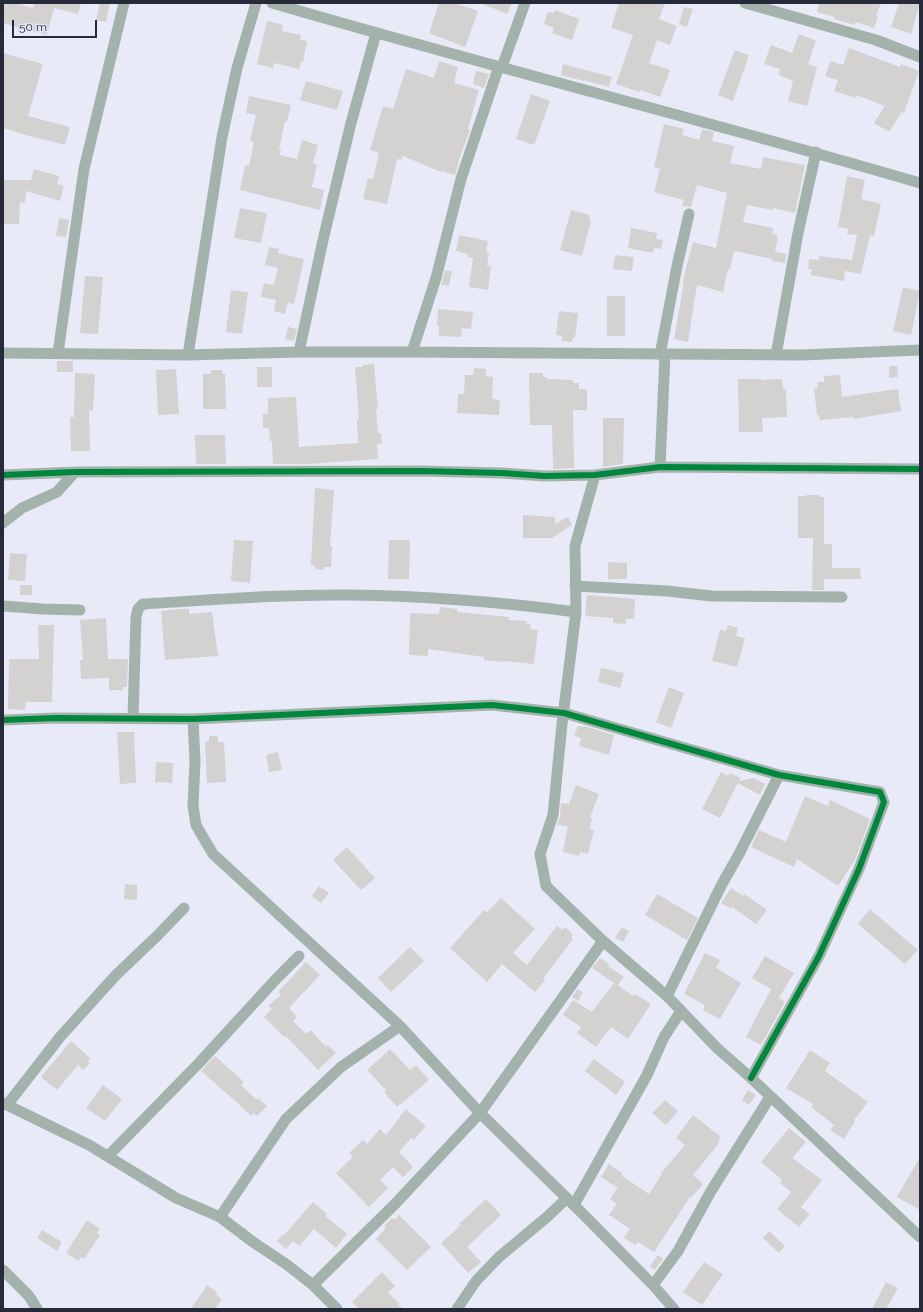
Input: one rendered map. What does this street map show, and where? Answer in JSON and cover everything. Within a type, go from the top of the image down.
[{"type":"street","points":[[58,353],[84,169],[124,3]]},
{"type":"street","points":[[188,355],[222,137],[237,68],[256,3]]},
{"type":"street","points":[[272,3],[376,33],[816,152],[920,183]]},
{"type":"street","points":[[412,352],[436,278],[461,179],[500,66],[525,3]]},
{"type":"street","points":[[745,3],[876,40],[920,57]]},
{"type":"street","points":[[299,352],[323,240],[351,123],[376,33]]},
{"type":"street","points":[[776,355],[798,233],[816,152]]},
{"type":"street","points":[[660,467],[662,355],[677,266],[689,214]]},
{"type":"street","points":[[3,353],[188,355],[299,352],[412,352],[776,355],[920,350]]},
{"type":"street","points":[[3,475],[75,472],[422,471],[502,473],[544,476],[595,475],[660,467],[920,469]]},
{"type":"street","points":[[3,523],[22,508],[58,492],[75,472]]},
{"type":"street","points":[[595,475],[575,546],[576,612],[553,815],[540,854],[546,886],[603,940],[667,996],[717,1048],[751,1078],[920,1237]]},
{"type":"street","points":[[575,586],[667,591],[712,596],[842,597]]},
{"type":"street","points":[[133,718],[136,617],[138,609],[143,604],[287,596],[349,595],[434,598],[519,604],[576,612]]},
{"type":"street","points":[[3,606],[80,610]]},
{"type":"street","points":[[3,720],[133,718],[193,719],[492,705],[564,713],[779,775],[880,792],[884,802],[859,870],[819,956],[751,1078]]},
{"type":"street","points":[[193,719],[193,806],[196,825],[213,854],[400,1026],[480,1113],[653,1285],[674,1309]]},
{"type":"street","points":[[667,996],[722,884],[779,775]]},
{"type":"street","points":[[184,908],[157,936],[116,974],[70,1026],[5,1104],[88,1144],[176,1198],[220,1217],[313,1285],[337,1309]]},
{"type":"street","points":[[313,1285],[396,1203],[480,1113],[603,940]]},
{"type":"street","points":[[108,1156],[199,1063],[299,956]]},
{"type":"street","points":[[457,1309],[476,1281],[500,1257],[547,1217],[570,1202],[647,1075],[664,1038],[681,1011]]},
{"type":"street","points":[[220,1217],[286,1119],[341,1067],[400,1026]]},
{"type":"street","points":[[653,1285],[678,1251],[711,1191],[770,1097]]},
{"type":"street","points":[[3,1270],[29,1296],[37,1309]]},
{"type":"building","points":[[3,3],[16,3],[33,8],[35,3],[81,3],[78,14],[54,8],[47,35],[3,23]]},
{"type":"building","points":[[100,3],[110,3],[106,22],[96,20]]},
{"type":"building","points":[[439,3],[455,3],[478,11],[465,47],[429,33]]},
{"type":"building","points":[[480,3],[512,3],[507,14]]},
{"type":"building","points":[[619,3],[665,3],[659,19],[677,26],[670,45],[657,40],[649,63],[670,70],[660,97],[616,84],[633,35],[611,28]]},
{"type":"building","points":[[819,3],[881,3],[876,16],[878,17],[874,28],[856,22],[855,25],[817,12]]},
{"type":"building","points":[[899,3],[920,3],[911,34],[891,27]]},
{"type":"building","points":[[684,7],[693,9],[687,27],[679,24]]},
{"type":"building","points":[[555,10],[579,19],[572,40],[552,33],[554,28],[544,24],[548,12],[554,13]]},
{"type":"building","points":[[267,21],[283,25],[282,31],[301,35],[300,40],[307,41],[303,62],[301,61],[299,69],[274,63],[273,68],[257,64]]},
{"type":"building","points":[[799,34],[816,41],[808,64],[817,67],[807,106],[788,101],[793,81],[779,75],[780,69],[764,64],[771,45],[792,53]]},
{"type":"building","points":[[849,48],[900,67],[901,64],[919,71],[904,113],[902,112],[889,132],[874,123],[885,106],[856,95],[855,98],[834,91],[838,80],[825,76],[831,61],[843,65]]},
{"type":"building","points":[[735,50],[749,55],[733,101],[718,95]]},
{"type":"building","points":[[3,53],[43,64],[28,116],[70,127],[65,145],[3,128]]},
{"type":"building","points":[[439,61],[458,67],[454,83],[479,90],[468,129],[470,130],[458,162],[455,175],[441,172],[403,156],[401,160],[397,159],[387,204],[363,199],[368,178],[373,179],[379,153],[370,150],[383,106],[393,109],[406,69],[434,78]]},
{"type":"building","points":[[563,64],[612,77],[609,87],[561,75]]},
{"type":"building","points":[[476,71],[489,74],[484,88],[473,84]]},
{"type":"building","points":[[306,81],[343,91],[337,110],[300,100]]},
{"type":"building","points":[[531,94],[550,101],[534,145],[516,139]]},
{"type":"building","points":[[249,96],[291,105],[287,122],[285,121],[279,150],[281,150],[280,155],[297,159],[302,140],[318,145],[313,163],[317,164],[312,187],[324,190],[320,210],[240,190],[245,165],[249,166],[254,142],[250,141],[256,115],[246,113]]},
{"type":"building","points":[[664,124],[684,129],[682,135],[699,140],[702,129],[714,132],[712,141],[734,146],[730,163],[761,169],[763,157],[805,165],[795,213],[773,208],[773,210],[747,205],[743,222],[773,228],[772,234],[778,236],[775,252],[786,254],[785,263],[734,251],[723,292],[697,285],[688,342],[674,339],[687,264],[693,242],[716,248],[727,193],[697,185],[691,207],[682,206],[684,200],[654,192],[660,169],[654,167]]},
{"type":"building","points":[[34,169],[59,176],[57,184],[64,186],[60,201],[26,191],[25,203],[20,202],[19,224],[3,224],[3,180],[31,180]]},
{"type":"building","points":[[847,176],[865,180],[861,199],[881,204],[874,236],[870,235],[861,274],[845,271],[844,281],[811,275],[812,269],[808,269],[809,259],[819,260],[819,256],[852,260],[857,235],[847,234],[848,229],[838,227]]},
{"type":"building","points":[[240,208],[267,213],[261,243],[234,238]]},
{"type":"building","points":[[571,210],[590,215],[589,219],[591,220],[582,256],[560,250]]},
{"type":"building","points":[[59,218],[69,220],[66,237],[56,236]]},
{"type":"building","points":[[631,228],[657,233],[656,239],[663,240],[661,249],[654,248],[653,253],[628,248]]},
{"type":"building","points":[[459,235],[488,241],[486,252],[489,253],[487,266],[491,266],[488,290],[469,287],[473,258],[467,257],[468,254],[456,251]]},
{"type":"building","points":[[269,247],[279,249],[278,253],[304,259],[294,304],[288,303],[285,314],[274,311],[276,300],[261,297],[264,283],[274,285],[278,268],[265,265]]},
{"type":"building","points":[[615,255],[634,257],[632,271],[613,269]]},
{"type":"building","points":[[445,270],[452,271],[449,286],[441,285]]},
{"type":"building","points":[[85,276],[103,277],[98,334],[80,333]]},
{"type":"building","points":[[903,287],[920,291],[911,335],[893,331]]},
{"type":"building","points":[[231,290],[248,292],[242,334],[226,332]]},
{"type":"building","points":[[607,296],[625,296],[625,336],[607,336]]},
{"type":"building","points":[[438,309],[473,312],[471,329],[462,328],[461,337],[439,336],[439,326],[437,325]]},
{"type":"building","points":[[559,311],[578,313],[575,338],[573,338],[572,342],[562,341],[562,336],[556,335]]},
{"type":"building","points":[[288,327],[297,329],[294,341],[285,339]]},
{"type":"building","points":[[57,361],[73,361],[73,372],[57,372]]},
{"type":"building","points":[[374,364],[378,409],[376,409],[378,433],[381,433],[382,444],[377,444],[378,459],[308,464],[273,464],[272,441],[270,441],[269,428],[263,428],[263,414],[268,414],[268,398],[296,397],[299,447],[358,443],[357,420],[359,419],[355,367],[363,367],[362,365]]},
{"type":"building","points":[[889,366],[897,366],[898,377],[889,378]]},
{"type":"building","points":[[257,367],[272,367],[272,387],[257,387]]},
{"type":"building","points":[[474,368],[486,369],[486,376],[493,377],[492,399],[500,400],[499,415],[457,413],[458,394],[464,394],[465,375],[473,375]]},
{"type":"building","points":[[176,369],[179,414],[158,415],[156,370]]},
{"type":"building","points":[[211,370],[222,370],[222,374],[225,374],[226,409],[203,409],[203,374],[211,374]]},
{"type":"building","points":[[75,373],[95,374],[93,411],[89,410],[90,451],[71,451],[70,417],[74,417]]},
{"type":"building","points":[[529,373],[543,373],[543,377],[547,377],[547,379],[573,380],[573,383],[579,383],[579,389],[587,389],[587,410],[573,410],[574,468],[553,469],[552,425],[530,425]]},
{"type":"building","points":[[840,375],[842,397],[898,389],[901,411],[854,419],[854,417],[820,420],[819,415],[817,415],[814,389],[818,388],[817,382],[824,382],[824,376]]},
{"type":"building","points":[[738,379],[782,379],[783,389],[786,389],[787,417],[762,418],[763,432],[739,432]]},
{"type":"building","points":[[603,418],[624,418],[623,464],[603,467]]},
{"type":"building","points":[[195,435],[225,435],[226,464],[196,464]]},
{"type":"building","points":[[315,488],[334,490],[330,546],[332,546],[331,567],[324,567],[324,570],[315,569],[315,566],[311,565]]},
{"type":"building","points":[[819,495],[820,497],[824,497],[824,544],[832,544],[832,568],[860,568],[861,579],[824,579],[824,590],[812,590],[813,538],[798,538],[798,496]]},
{"type":"building","points":[[523,515],[555,517],[555,524],[568,517],[572,525],[552,538],[523,538]]},
{"type":"building","points":[[234,540],[253,541],[250,583],[231,581]]},
{"type":"building","points":[[389,540],[410,540],[409,579],[388,579]]},
{"type":"building","points":[[10,553],[27,554],[25,581],[8,580]]},
{"type":"building","points":[[608,562],[627,563],[627,579],[608,579]]},
{"type":"building","points":[[20,585],[32,585],[32,595],[20,595]]},
{"type":"building","points":[[587,595],[635,599],[634,619],[626,619],[626,624],[613,623],[613,618],[585,616]]},
{"type":"building","points":[[440,607],[457,609],[457,612],[509,617],[509,620],[527,621],[526,624],[531,624],[530,629],[538,630],[534,664],[484,660],[484,657],[428,649],[428,656],[409,655],[410,613],[439,614]]},
{"type":"building","points":[[189,609],[189,614],[212,612],[218,656],[165,660],[161,611]]},
{"type":"building","points":[[106,618],[108,659],[128,659],[127,687],[123,687],[123,690],[109,690],[109,678],[81,679],[80,660],[83,660],[80,620]]},
{"type":"building","points":[[38,625],[54,625],[52,702],[26,702],[25,710],[8,709],[9,659],[39,659]]},
{"type":"building","points":[[728,625],[738,628],[736,636],[745,638],[737,667],[712,661],[720,630],[726,631]]},
{"type":"building","points":[[601,668],[624,673],[620,688],[598,682]]},
{"type":"building","points":[[669,687],[684,693],[671,728],[656,722]]},
{"type":"building","points":[[578,726],[584,726],[614,735],[609,755],[579,746],[581,738],[574,736]]},
{"type":"building","points":[[117,732],[134,732],[136,783],[120,784]]},
{"type":"building","points":[[209,736],[218,736],[218,742],[224,742],[226,782],[207,783],[205,742],[209,741]]},
{"type":"building","points":[[278,752],[282,770],[269,772],[266,755]]},
{"type":"building","points":[[156,762],[173,763],[172,783],[155,782]]},
{"type":"building","points":[[721,772],[728,776],[730,773],[740,778],[739,781],[753,778],[765,784],[760,795],[738,783],[720,818],[702,809]]},
{"type":"building","points":[[576,785],[599,794],[590,818],[592,818],[590,829],[594,830],[588,854],[580,852],[579,856],[563,852],[568,826],[557,825],[560,816],[561,803],[569,804]]},
{"type":"building","points":[[805,796],[828,806],[830,800],[870,819],[856,858],[838,886],[797,859],[794,867],[751,847],[759,830],[786,842]]},
{"type":"building","points":[[347,847],[375,878],[361,890],[333,860]]},
{"type":"building","points":[[125,884],[137,885],[137,900],[124,899]]},
{"type":"building","points":[[319,886],[329,893],[321,903],[312,896]]},
{"type":"building","points":[[731,888],[743,896],[744,894],[767,910],[756,924],[732,907],[731,909],[721,903]]},
{"type":"building","points":[[657,894],[698,918],[687,940],[645,915]]},
{"type":"building","points":[[501,898],[535,929],[513,953],[527,965],[557,926],[562,930],[565,927],[573,934],[571,937],[573,939],[535,992],[502,964],[487,982],[450,948],[484,910],[487,912]]},
{"type":"building","points":[[870,909],[918,950],[905,964],[858,924]]},
{"type":"building","points":[[622,927],[629,931],[623,942],[615,938]]},
{"type":"building","points":[[410,947],[424,961],[391,992],[378,978]]},
{"type":"building","points":[[705,953],[720,960],[716,968],[741,983],[720,1019],[703,1010],[705,1005],[684,994]]},
{"type":"building","points":[[765,956],[794,973],[779,998],[785,1002],[761,1045],[746,1037],[771,989],[752,978]]},
{"type":"building","points":[[600,958],[609,964],[608,966],[624,977],[618,985],[633,996],[635,994],[651,1004],[628,1039],[611,1027],[596,1047],[577,1033],[581,1027],[563,1015],[573,1000],[592,1012],[614,983],[592,968]]},
{"type":"building","points":[[306,962],[320,975],[289,1008],[297,1017],[293,1021],[306,1034],[311,1030],[326,1047],[328,1045],[336,1053],[318,1070],[286,1036],[284,1037],[264,1017],[272,1009],[268,1006],[281,995],[278,992]]},
{"type":"building","points":[[577,989],[583,992],[578,1001],[572,997]]},
{"type":"building","points":[[71,1041],[90,1058],[88,1061],[90,1063],[83,1070],[78,1065],[57,1090],[41,1077]]},
{"type":"building","points":[[390,1049],[410,1070],[416,1065],[429,1080],[397,1107],[384,1092],[386,1090],[367,1070]]},
{"type":"building","points":[[810,1050],[830,1063],[825,1071],[868,1102],[854,1120],[855,1121],[844,1139],[830,1130],[834,1125],[811,1107],[813,1104],[786,1088]]},
{"type":"building","points":[[215,1056],[244,1082],[241,1085],[257,1100],[258,1098],[267,1106],[257,1116],[254,1113],[251,1116],[201,1071]]},
{"type":"building","points":[[594,1059],[625,1082],[616,1095],[585,1071]]},
{"type":"building","points":[[103,1085],[122,1099],[105,1121],[86,1108]]},
{"type":"building","points":[[748,1090],[756,1095],[749,1105],[742,1100]]},
{"type":"building","points":[[665,1100],[678,1111],[666,1125],[652,1113]]},
{"type":"building","points":[[406,1109],[426,1126],[414,1140],[411,1138],[399,1152],[413,1167],[403,1177],[393,1167],[380,1180],[388,1188],[369,1207],[336,1173],[353,1157],[349,1153],[363,1140],[367,1144],[380,1129],[386,1135]]},
{"type":"building","points":[[693,1115],[721,1137],[718,1142],[719,1143],[693,1175],[703,1184],[691,1198],[690,1197],[654,1252],[638,1242],[635,1245],[624,1238],[630,1229],[609,1215],[617,1204],[610,1199],[618,1188],[601,1177],[609,1164],[623,1174],[622,1176],[649,1194],[662,1174],[661,1173],[685,1145],[676,1138]]},
{"type":"building","points":[[789,1128],[806,1142],[792,1158],[822,1180],[801,1207],[810,1214],[799,1227],[777,1209],[791,1192],[780,1183],[782,1180],[761,1162]]},
{"type":"building","points":[[920,1157],[920,1210],[897,1197]]},
{"type":"building","points":[[486,1199],[501,1215],[467,1247],[481,1262],[468,1273],[441,1243]]},
{"type":"building","points":[[313,1202],[327,1214],[325,1216],[347,1234],[336,1248],[314,1229],[299,1246],[293,1241],[286,1249],[277,1241]]},
{"type":"building","points":[[399,1215],[431,1247],[407,1270],[376,1239],[386,1228],[384,1226],[392,1218],[394,1220]]},
{"type":"building","points":[[87,1220],[100,1229],[97,1233],[100,1235],[84,1259],[81,1257],[78,1261],[66,1253]]},
{"type":"building","points":[[42,1230],[62,1242],[57,1251],[37,1238]]},
{"type":"building","points":[[769,1231],[785,1246],[779,1253],[763,1238]]},
{"type":"building","points":[[658,1255],[663,1259],[655,1270],[650,1266]]},
{"type":"building","points":[[704,1262],[723,1274],[702,1305],[683,1292]]},
{"type":"building","points":[[382,1272],[395,1286],[388,1293],[403,1309],[359,1309],[352,1302]]},
{"type":"building","points":[[886,1282],[898,1288],[886,1309],[872,1309]]},
{"type":"building","points":[[207,1285],[217,1292],[216,1294],[222,1299],[215,1309],[191,1309]]},
{"type":"cycle path","points":[[3,475],[75,472],[422,471],[502,473],[544,476],[595,475],[660,467],[920,469]]},
{"type":"cycle path","points":[[3,720],[56,718],[193,719],[492,705],[564,713],[779,775],[880,792],[884,802],[859,869],[819,956],[751,1078]]}]
